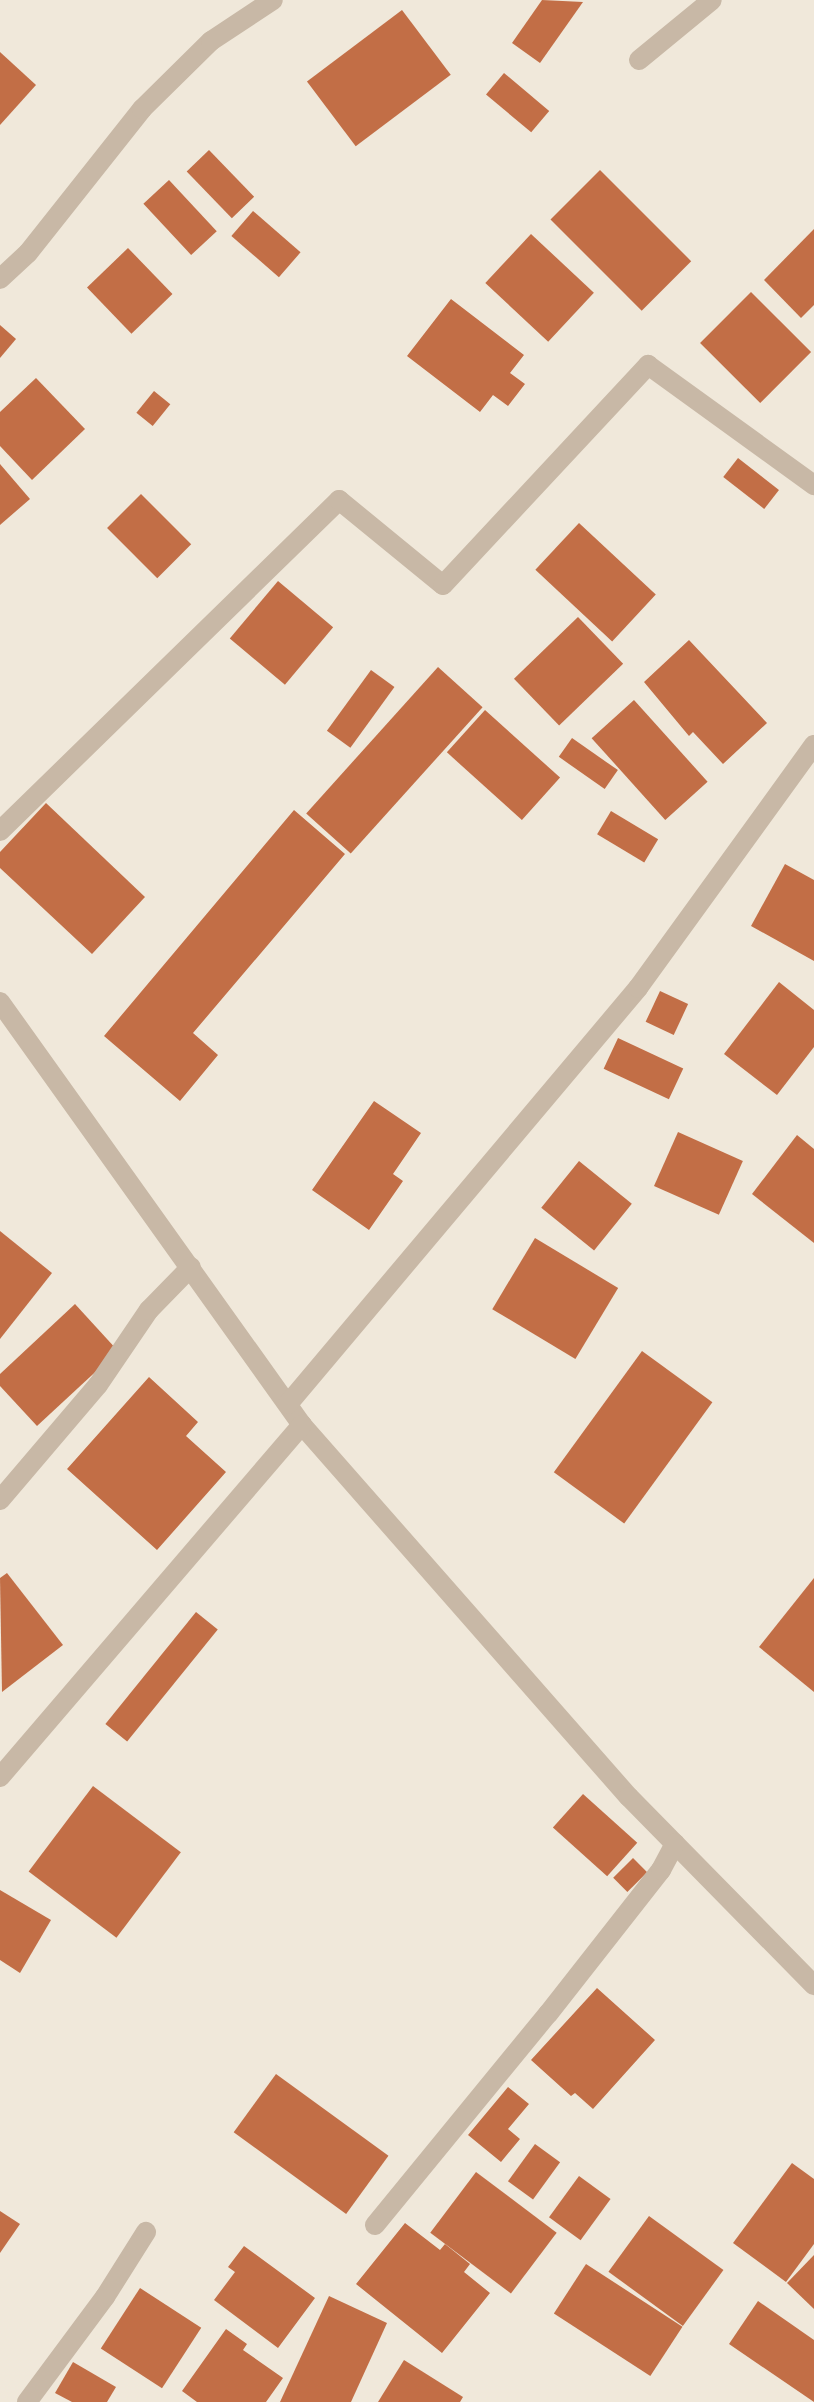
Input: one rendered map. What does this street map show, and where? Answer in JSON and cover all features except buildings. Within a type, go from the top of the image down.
[{"type":"street","points":[[0,279],[28,253],[142,109],[211,41],[273,0]]},
{"type":"street","points":[[639,60],[712,0]]},
{"type":"street","points":[[0,831],[339,500],[443,585],[648,365],[814,485]]},
{"type":"street","points":[[288,1404],[638,988],[814,745]]},
{"type":"street","points":[[0,1002],[302,1425],[629,1797],[814,1985]]},
{"type":"street","points":[[0,1500],[98,1385],[149,1310],[191,1267]]},
{"type":"street","points":[[0,1777],[302,1425]]},
{"type":"street","points":[[375,2225],[548,2014],[661,1870],[675,1844]]},
{"type":"street","points":[[27,2402],[105,2297],[146,2232]]}]
